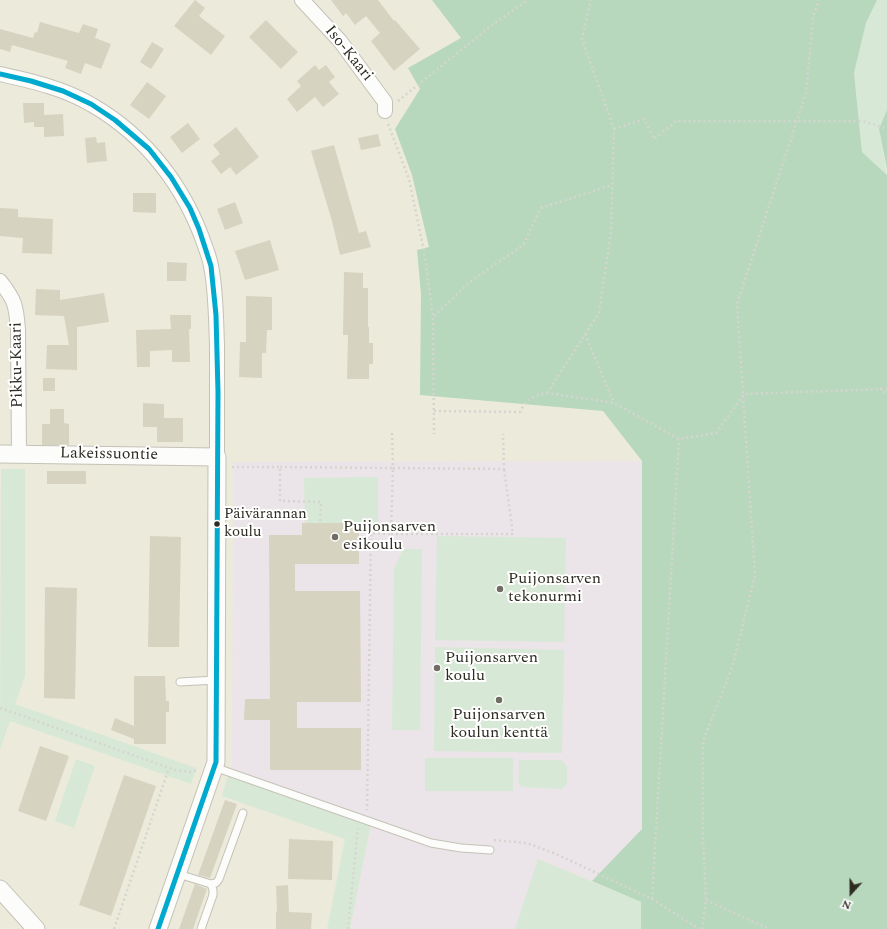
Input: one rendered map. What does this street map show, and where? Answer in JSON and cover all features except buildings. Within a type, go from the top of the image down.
[{"type":"street","name":"Iso-Kaari","points":[[302,0],[340,41],[385,102],[385,111]]},
{"type":"street","points":[[0,74],[64,91],[91,104],[115,120],[149,149],[171,177],[190,208],[200,229],[211,266],[216,315],[217,457],[215,765],[158,929]]},
{"type":"street","name":"Pikku-Kaari","points":[[0,281],[13,299],[17,312],[19,454]]},
{"type":"street","name":"Lakeissuontie","points":[[0,454],[217,457]]},
{"type":"street","points":[[0,889],[36,929]]},
{"type":"lane","points":[[180,682],[216,680]]},
{"type":"lane","points":[[215,765],[360,815],[431,843],[461,848],[490,850]]},
{"type":"lane","points":[[178,874],[211,884],[216,883],[219,879],[243,813]]},
{"type":"lane","points":[[201,929],[213,895],[211,884]]},
{"type":"path","points":[[434,434],[433,316],[424,251],[409,179],[385,111],[492,25],[528,0]]},
{"type":"path","points":[[547,393],[599,313],[611,232],[614,129],[582,39],[591,0]]},
{"type":"path","points":[[702,929],[706,900],[703,837],[704,740],[732,668],[755,576],[737,304],[806,92],[813,17],[819,0]]},
{"type":"path","points":[[614,129],[644,118],[654,139],[676,121],[863,121],[887,129]]},
{"type":"path","points":[[433,316],[470,282],[523,245],[541,208],[612,184]]},
{"type":"path","points":[[585,334],[614,403]]},
{"type":"path","points":[[744,394],[879,388],[887,389]]},
{"type":"path","points":[[879,388],[887,394]]},
{"type":"path","points":[[434,411],[520,412],[522,406],[528,400],[538,393],[547,393],[614,403],[679,439],[716,433],[744,394]]},
{"type":"path","points":[[391,534],[393,468],[392,433]]},
{"type":"path","points":[[348,929],[360,815],[367,814],[371,534],[513,534],[504,469],[503,434]]},
{"type":"path","points":[[652,900],[679,439]]},
{"type":"path","points":[[231,467],[504,469]]},
{"type":"path","points":[[280,467],[280,501],[321,502],[320,523]]},
{"type":"path","points":[[0,708],[183,772],[192,772],[215,765]]},
{"type":"path","points":[[114,929],[169,768]]},
{"type":"path","points":[[489,839],[527,843],[556,854],[652,900],[699,929]]},
{"type":"path","points":[[706,900],[769,929]]},
{"type":"shaded area","name":"Puijonsarven koulu","points":[[642,461],[642,829],[592,881],[538,859],[515,929],[350,929],[371,824],[228,775],[232,764],[233,462]]},
{"type":"green space","points":[[432,0],[877,0],[866,23],[854,73],[862,152],[887,175],[887,929],[641,929],[641,902],[592,881],[642,829],[642,461],[603,411],[420,395],[421,294],[417,250],[429,247],[412,175],[395,129],[420,89],[408,68],[461,38]]},
{"type":"green space","points":[[877,0],[887,0],[887,110],[879,129],[887,175],[862,152],[854,73],[866,23]]},
{"type":"green space","points":[[887,110],[887,169],[879,129]]},
{"type":"green space","points":[[1,469],[25,469],[25,676],[15,704],[196,768],[191,784],[10,721],[0,749]]},
{"type":"green space","points":[[378,477],[378,523],[305,523],[304,478]]},
{"type":"green space","name":"Puijonsarven tekonurmi","points":[[437,536],[566,538],[564,642],[435,640]]},
{"type":"green space","points":[[403,549],[422,549],[420,730],[392,730],[394,569]]},
{"type":"green space","name":"Puijonsarven koulun kenttä","points":[[435,647],[564,650],[562,753],[434,751]]},
{"type":"green space","points":[[425,758],[513,758],[513,791],[425,791]]},
{"type":"green space","points":[[76,759],[95,766],[74,828],[55,821]]},
{"type":"green space","points":[[561,760],[567,766],[567,784],[562,789],[522,787],[518,782],[519,761]]},
{"type":"green space","points":[[228,775],[371,824],[350,929],[327,929],[345,839],[222,796]]},
{"type":"green space","points":[[538,859],[641,902],[641,929],[515,929]]},
{"type":"transit line","points":[[0,74],[31,81],[63,91],[91,104],[115,120],[149,149],[171,177],[190,208],[199,229],[211,266],[216,315],[218,392],[216,762],[158,929]]},
{"type":"place","name":"Päivärannan koulu","points":[[217,524]]},
{"type":"place","name":"Puijonsarven esikoulu","points":[[335,537]]},
{"type":"place","name":"Puijonsarven tekonurmi","points":[[500,589]]},
{"type":"place","name":"Puijonsarven koulu","points":[[437,668]]},
{"type":"place","name":"Puijonsarven koulun kenttä","points":[[499,700]]}]
